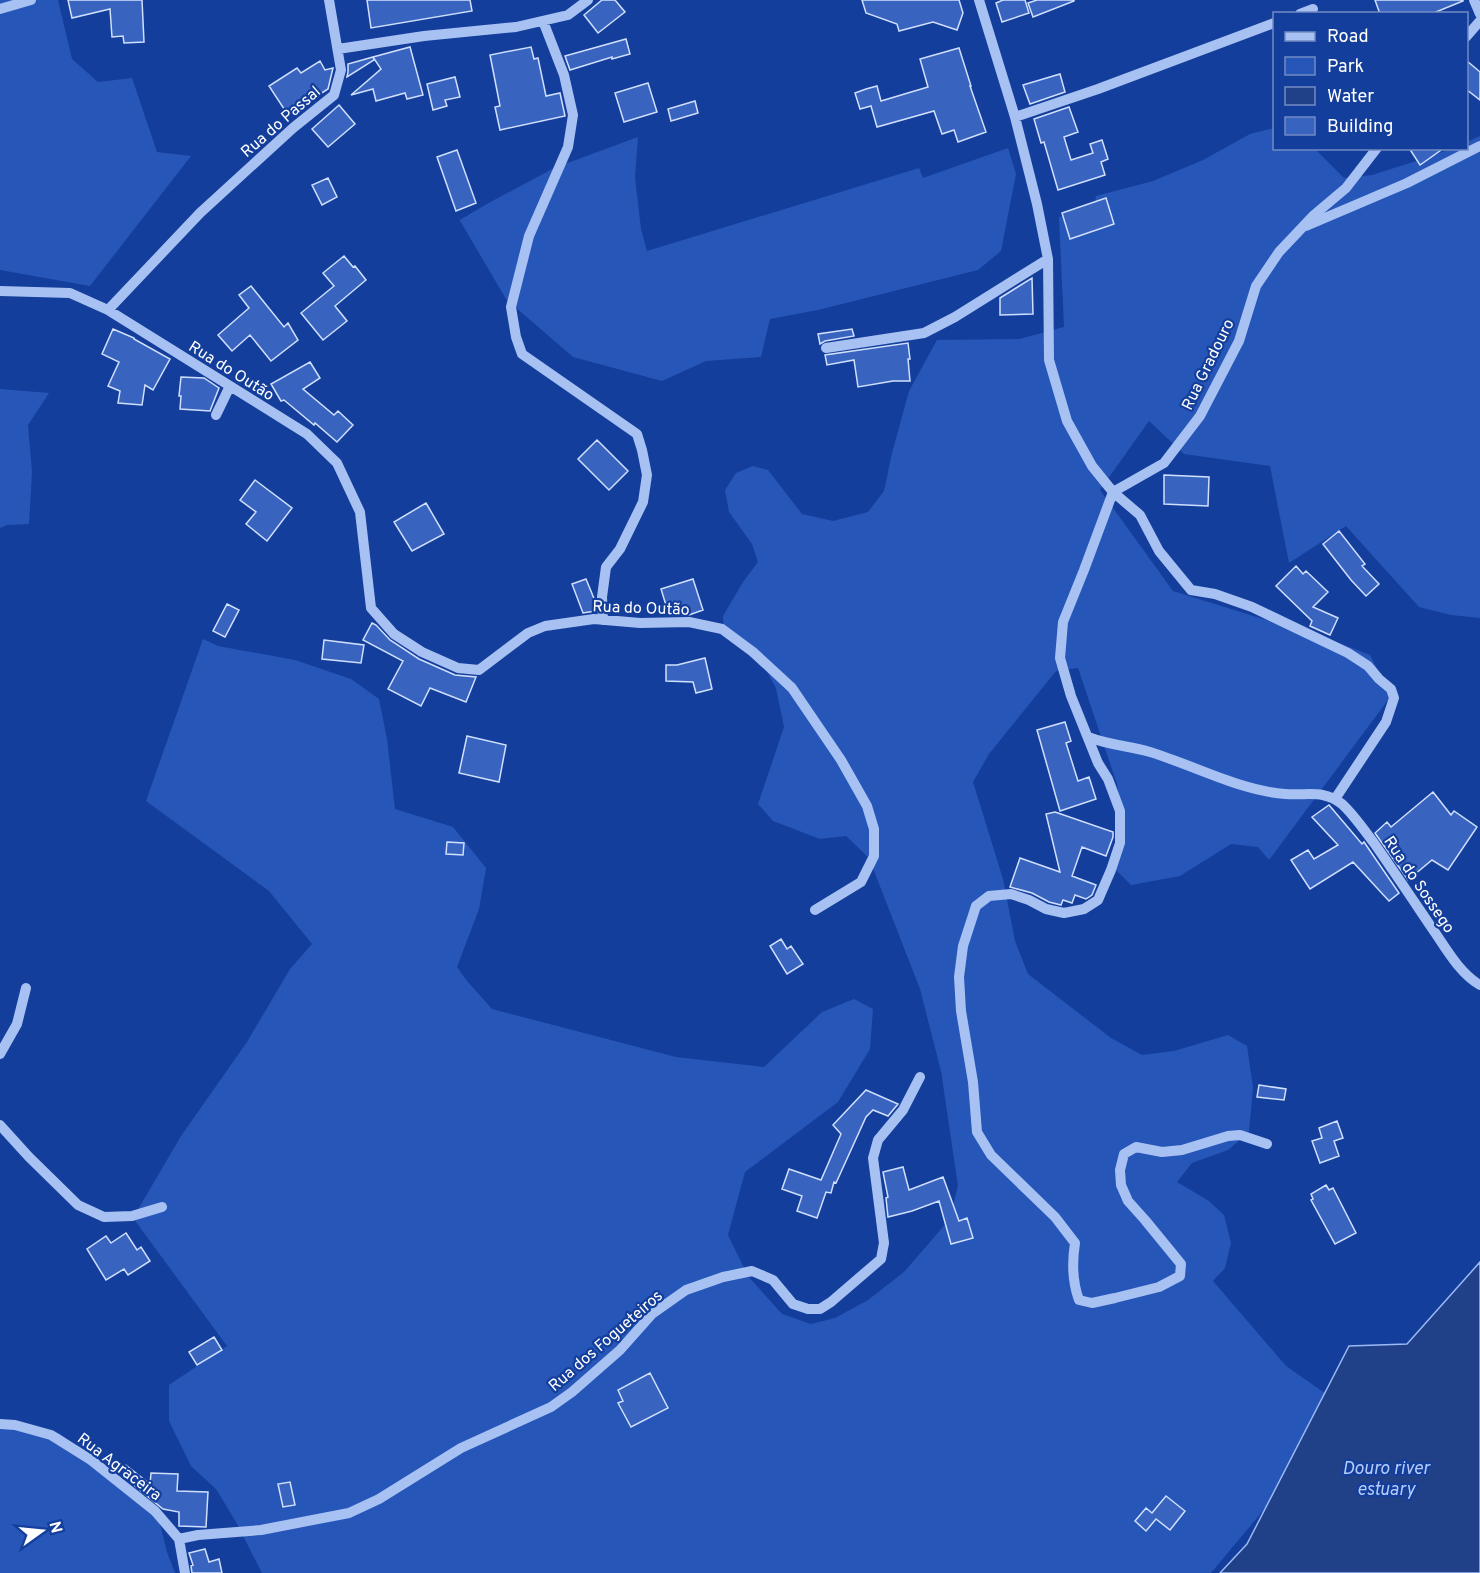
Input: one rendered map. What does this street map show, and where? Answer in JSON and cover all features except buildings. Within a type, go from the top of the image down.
[{"type":"street","points":[[0,9],[31,0]]},
{"type":"street","name":"Rua do Passal","points":[[108,310],[200,213],[293,128],[334,94],[341,70],[329,0]]},
{"type":"street","points":[[338,49],[424,36],[516,27],[568,15],[588,0]]},
{"type":"street","points":[[979,0],[1015,117],[1048,259],[1049,360],[1067,421],[1092,466],[1113,492],[1140,514],[1160,551],[1191,590],[1215,594],[1252,607],[1348,653],[1368,666],[1391,689],[1394,698],[1386,722],[1335,799],[1323,794],[1286,795],[1250,788],[1149,752],[1106,744],[1088,737]]},
{"type":"street","points":[[1474,0],[1480,14]]},
{"type":"street","points":[[1305,12],[1313,9]]},
{"type":"street","points":[[543,21],[564,75],[573,115],[568,147],[529,236],[511,307],[516,337],[522,354],[637,434],[642,450],[647,475],[643,502],[620,549],[606,567],[602,597],[603,620]]},
{"type":"street","points":[[1468,36],[1480,21]]},
{"type":"street","points":[[1015,117],[1098,89],[1273,24]]},
{"type":"street","points":[[1301,229],[1407,183],[1480,146]]},
{"type":"street","name":"Rua Gradouro","points":[[1113,492],[1164,463],[1200,416],[1239,340],[1256,286],[1279,252],[1314,215],[1346,188],[1375,150]]},
{"type":"street","points":[[826,348],[924,333],[955,317],[1048,259]]},
{"type":"street","name":"Rua do Outão","points":[[0,291],[70,293],[108,310],[307,434],[337,463],[360,512],[371,608],[394,634],[422,652],[458,668],[478,670],[528,633],[545,626],[594,619],[640,623],[688,622],[722,629],[753,652],[792,688],[841,760],[867,806],[874,829],[874,856],[861,882],[815,910]]},
{"type":"street","points":[[216,415],[230,386]]},
{"type":"street","points":[[1113,492],[1063,622],[1060,658],[1071,696],[1120,811],[1120,843],[1098,900],[1084,909],[1064,913],[1046,909],[1011,894],[989,896],[976,906],[963,946],[959,977],[961,1011],[973,1082],[976,1132],[991,1155],[1055,1217],[1075,1243],[1073,1260],[1078,1300],[1092,1304],[1159,1287],[1180,1276],[1181,1264],[1128,1201],[1120,1177],[1124,1154],[1136,1147],[1162,1152],[1182,1150],[1228,1136],[1240,1135],[1267,1144]]},
{"type":"street","name":"Rua do Sossego","points":[[1335,799],[1344,806],[1381,853],[1448,953],[1472,980],[1480,985]]},
{"type":"street","points":[[0,1054],[16,1024],[26,988]]},
{"type":"street","name":"Rua dos Fogueteiros","points":[[179,1539],[198,1535],[261,1530],[349,1513],[379,1499],[461,1448],[551,1407],[572,1392],[620,1350],[652,1314],[686,1290],[752,1270],[773,1280],[793,1304],[808,1309],[820,1309],[881,1259],[884,1243],[873,1158],[878,1140],[903,1110],[920,1077]]},
{"type":"street","points":[[0,1125],[78,1205],[104,1217],[132,1216],[162,1207]]},
{"type":"street","name":"Rua Agraceira","points":[[0,1424],[15,1425],[51,1435],[91,1461],[155,1511],[179,1539]]},
{"type":"street","points":[[179,1539],[185,1573]]},
{"type":"green space","points":[[0,0],[58,0],[72,59],[98,82],[132,78],[157,152],[191,156],[90,286],[0,270]]},
{"type":"green space","points":[[1273,128],[1273,150],[1316,150],[1344,178],[1372,175],[1447,150],[1468,150],[1468,142],[1480,136],[1480,618],[1451,615],[1419,607],[1346,526],[1289,563],[1270,466],[1184,454],[1149,421],[1100,490],[1173,591],[1334,641],[1370,655],[1391,696],[1269,860],[1258,847],[1231,844],[1180,876],[1131,885],[1113,867],[1123,829],[1117,784],[1078,668],[1056,671],[989,754],[973,782],[1003,879],[1015,941],[1028,974],[1111,1038],[1142,1055],[1174,1051],[1228,1035],[1247,1046],[1253,1087],[1249,1132],[1228,1150],[1192,1163],[1177,1182],[1209,1201],[1224,1215],[1231,1243],[1225,1268],[1213,1281],[1286,1366],[1339,1403],[1286,1483],[1211,1573],[262,1573],[216,1489],[191,1466],[169,1421],[169,1385],[227,1346],[133,1218],[181,1136],[247,1042],[290,969],[312,944],[269,891],[146,801],[203,639],[218,646],[295,660],[351,679],[379,699],[387,739],[395,809],[453,827],[486,868],[479,909],[457,967],[492,1009],[676,1057],[764,1067],[822,1012],[854,999],[873,1009],[870,1049],[838,1102],[745,1172],[728,1235],[748,1276],[782,1314],[811,1324],[835,1318],[868,1300],[904,1272],[949,1220],[958,1186],[941,1071],[920,989],[869,858],[846,836],[820,839],[773,821],[758,804],[784,727],[776,688],[764,666],[724,635],[723,616],[758,562],[752,544],[729,512],[725,490],[736,473],[753,466],[768,470],[802,514],[833,521],[868,512],[884,491],[909,391],[937,340],[1019,339],[1064,327],[1059,217],[1094,210],[1096,196],[1153,181],[1203,160],[1250,134]]},
{"type":"green space","points":[[638,137],[635,177],[641,229],[647,251],[919,168],[923,178],[1008,148],[1016,174],[1001,251],[978,270],[818,310],[770,319],[761,357],[706,361],[662,381],[573,357],[506,299],[459,219],[458,216],[460,220],[554,168]]},
{"type":"green space","points":[[0,389],[49,393],[28,425],[32,472],[29,524],[7,525],[0,528]]},
{"type":"green space","points":[[0,1422],[59,1433],[107,1471],[141,1492],[158,1516],[175,1573],[0,1573]]},
{"type":"water","name":"Douro river estuary","points":[[1480,1262],[1480,1573],[1220,1573],[1247,1544],[1349,1346],[1407,1344]]}]
